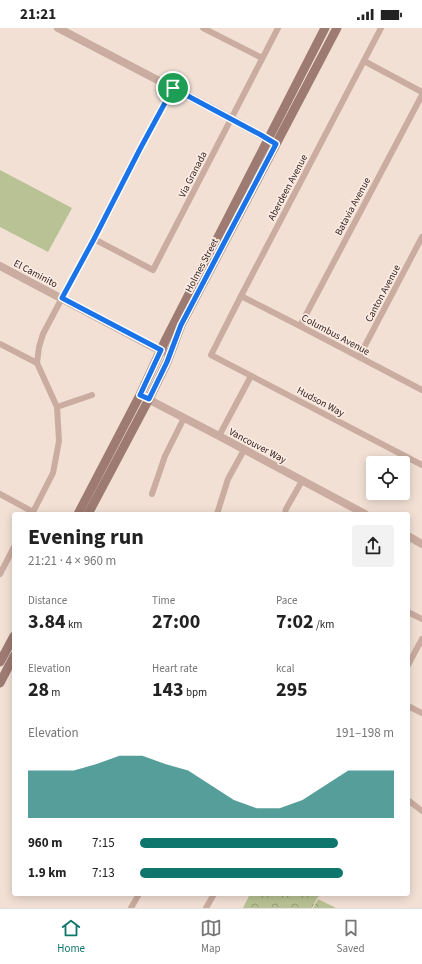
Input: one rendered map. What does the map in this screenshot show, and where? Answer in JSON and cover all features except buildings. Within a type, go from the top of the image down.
[{"type":"main road","name":"Holmes Street","points":[[79,512],[140,395],[165,352],[272,142],[325,28]]},
{"type":"main road","name":"Holmes Street","points":[[272,142],[337,28]]},
{"type":"main road","name":"Holmes Street","points":[[89,512],[167,362],[165,352]]},
{"type":"main road","points":[[0,662],[12,640]]},
{"type":"main road","points":[[0,683],[12,660]]},
{"type":"street","points":[[58,28],[232,119],[272,142]]},
{"type":"street","points":[[203,28],[262,58]]},
{"type":"street","name":"Via Granada","points":[[94,239],[153,270],[278,28]]},
{"type":"street","name":"Aberdeen Avenue","points":[[211,355],[381,28]]},
{"type":"street","points":[[364,61],[422,94]]},
{"type":"street","points":[[33,512],[53,473],[59,441],[57,407],[37,363],[39,347],[43,334],[173,88]]},
{"type":"street","name":"Batavia Avenue","points":[[300,326],[422,94]]},
{"type":"street","name":"Canton Avenue","points":[[359,357],[422,237]]},
{"type":"street","name":"El Caminito","points":[[0,266],[165,352]]},
{"type":"street","name":"Columbus Avenue","points":[[241,296],[420,389]]},
{"type":"street","points":[[0,344],[37,363]]},
{"type":"street","name":"Hudson Way","points":[[211,355],[422,465]]},
{"type":"street","points":[[219,436],[251,376]]},
{"type":"street","points":[[420,389],[422,381]]},
{"type":"street","points":[[57,407],[92,395]]},
{"type":"street","name":"Vancouver Way","points":[[140,395],[361,512]]},
{"type":"street","points":[[152,494],[165,456],[184,418]]},
{"type":"street","points":[[218,512],[228,479],[244,450]]},
{"type":"street","points":[[285,512],[302,481]]},
{"type":"street","points":[[0,494],[30,512]]},
{"type":"street","points":[[410,537],[422,544]]},
{"type":"street","points":[[0,572],[12,551]]},
{"type":"street","points":[[410,613],[422,620]]},
{"type":"street","points":[[410,661],[422,639]]},
{"type":"street","points":[[410,707],[422,713]]},
{"type":"street","points":[[410,802],[422,811]]},
{"type":"street","points":[[131,908],[138,896]]},
{"type":"street","points":[[206,908],[213,896]]},
{"type":"green space","points":[[0,170],[72,208],[48,252],[0,227]]},
{"type":"green space","points":[[249,896],[320,896],[312,908],[243,908]]},
{"type":"green space","points":[[318,899],[336,908],[313,908]]},
{"type":"route","points":[[173,88],[276,144],[181,325],[167,362],[149,399],[140,395],[161,350],[62,298],[173,88]]}]
